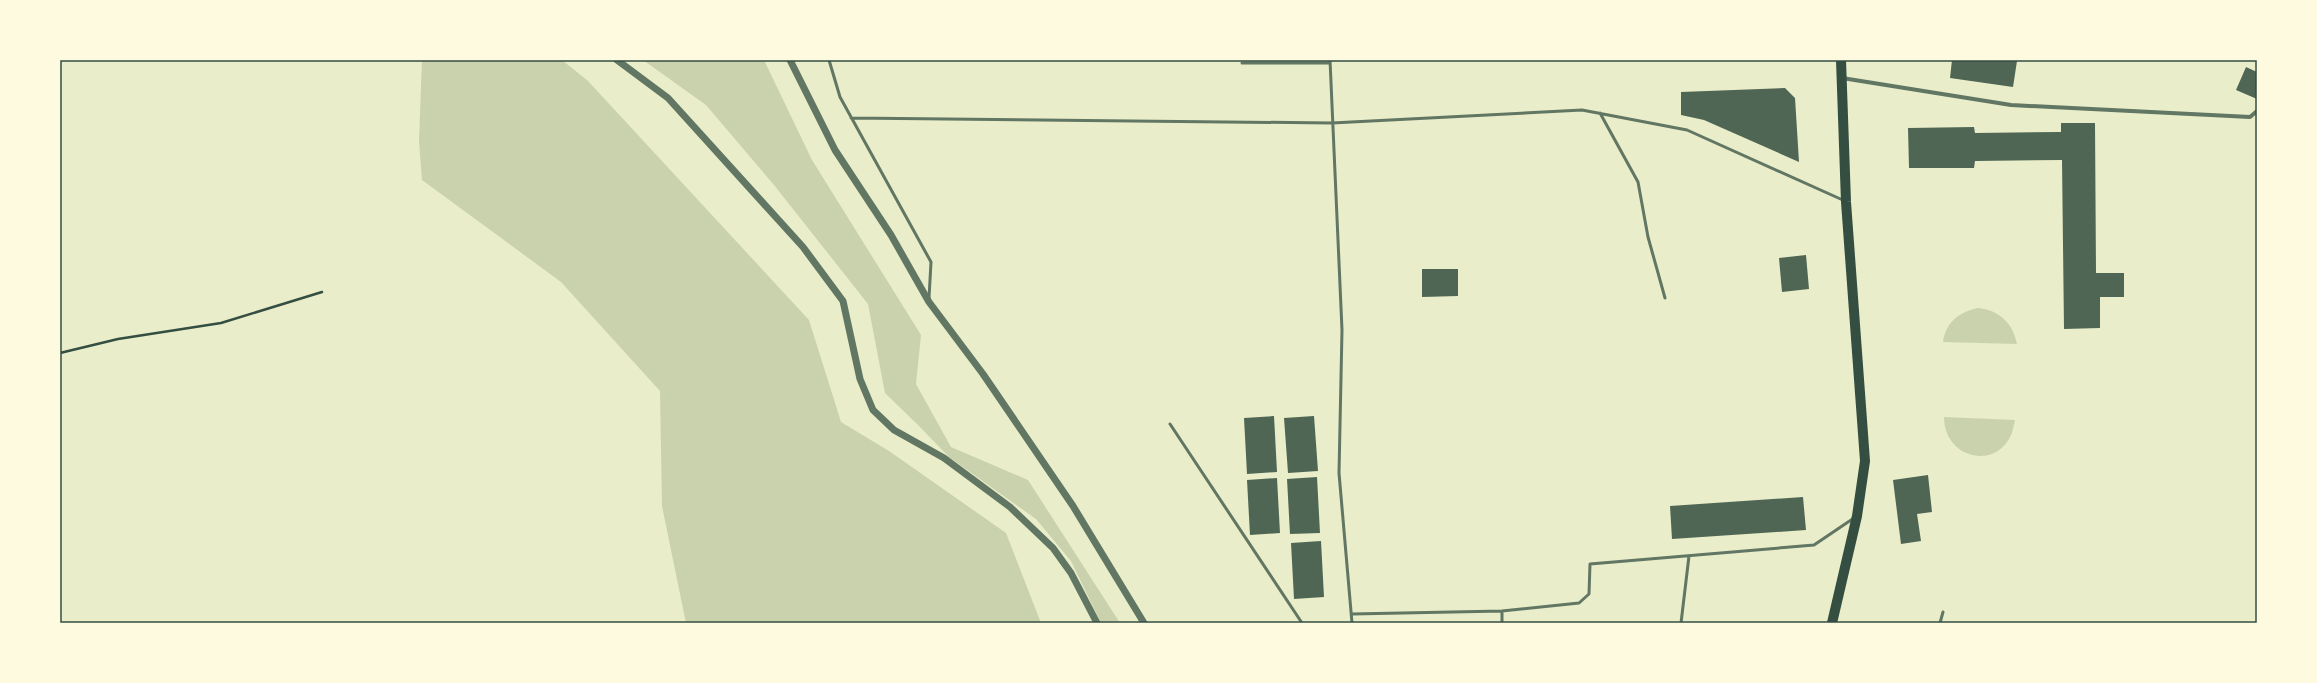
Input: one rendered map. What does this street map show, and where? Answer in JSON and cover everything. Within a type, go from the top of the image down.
[{"type":"main road","points":[[1832,623],[1857,516],[1865,461],[1846,202],[1841,60]]},
{"type":"street","points":[[617,60],[668,98],[803,247],[843,301],[860,379],[873,410],[894,430],[944,458],[1010,507],[1053,548],[1071,573],[1097,623]]},
{"type":"street","points":[[790,60],[835,150],[891,235],[929,302],[984,374],[1073,506],[1144,623]]},
{"type":"street","points":[[1842,78],[2012,105],[2257,117]]},
{"type":"street","points":[[2250,117],[2257,111]]},
{"type":"lane","points":[[829,60],[840,97],[931,262],[929,302]]},
{"type":"lane","points":[[1242,63],[1330,62],[1342,330],[1339,473],[1352,623]]},
{"type":"lane","points":[[851,118],[1332,123],[1582,110],[1687,130],[1846,202]]},
{"type":"lane","points":[[1600,113],[1638,182],[1648,237],[1664,298]]},
{"type":"lane","points":[[1170,424],[1302,623]]},
{"type":"lane","points":[[1352,614],[1502,610],[1579,603],[1589,594],[1590,564],[1814,545],[1857,516]]},
{"type":"lane","points":[[1681,623],[1689,556]]},
{"type":"lane","points":[[1502,610],[1502,623]]},
{"type":"lane","points":[[1940,623],[1943,612]]},
{"type":"path","points":[[60,353],[118,339],[221,323],[322,292]]},
{"type":"green space","points":[[422,60],[562,60],[588,81],[809,320],[841,422],[889,451],[1006,533],[1041,623],[686,623],[662,506],[660,391],[561,282],[422,180],[419,141]]},
{"type":"green space","points":[[643,60],[764,60],[812,160],[921,335],[916,384],[951,447],[1028,480],[1120,623],[1101,623],[1071,561],[1036,519],[949,457],[885,393],[868,304],[774,185],[706,105]]},
{"type":"green space","points":[[1978,308],[1986,309],[2004,319],[2012,330],[2017,344],[1943,342],[1947,329],[1954,319],[1965,312]]},
{"type":"green space","points":[[1944,417],[2015,420],[2011,435],[2004,446],[1994,453],[1983,456],[1972,455],[1961,450],[1952,442],[1946,431]]},
{"type":"building","points":[[1952,60],[2017,61],[2013,87],[1950,78]]},
{"type":"building","points":[[2246,67],[2257,72],[2257,99],[2236,90]]},
{"type":"building","points":[[1785,88],[1795,98],[1799,162],[1704,120],[1681,115],[1681,92]]},
{"type":"building","points":[[2061,123],[2095,123],[2096,273],[2124,273],[2124,297],[2100,297],[2100,328],[2064,329],[2062,160],[1975,161],[1974,168],[1909,168],[1908,128],[1974,127],[1975,133],[2061,132]]},
{"type":"building","points":[[1806,255],[1809,289],[1782,292],[1779,258]]},
{"type":"building","points":[[1422,269],[1458,269],[1458,296],[1422,297]]},
{"type":"building","points":[[1274,416],[1277,472],[1247,474],[1244,418]]},
{"type":"building","points":[[1314,416],[1318,471],[1288,473],[1284,418]]},
{"type":"building","points":[[1928,475],[1932,512],[1917,514],[1921,541],[1901,544],[1893,480]]},
{"type":"building","points":[[1317,477],[1320,533],[1290,534],[1287,479]]},
{"type":"building","points":[[1277,478],[1280,533],[1250,535],[1247,480]]},
{"type":"building","points":[[1803,497],[1806,530],[1672,539],[1670,506]]},
{"type":"building","points":[[1321,541],[1324,597],[1294,599],[1291,543]]}]
